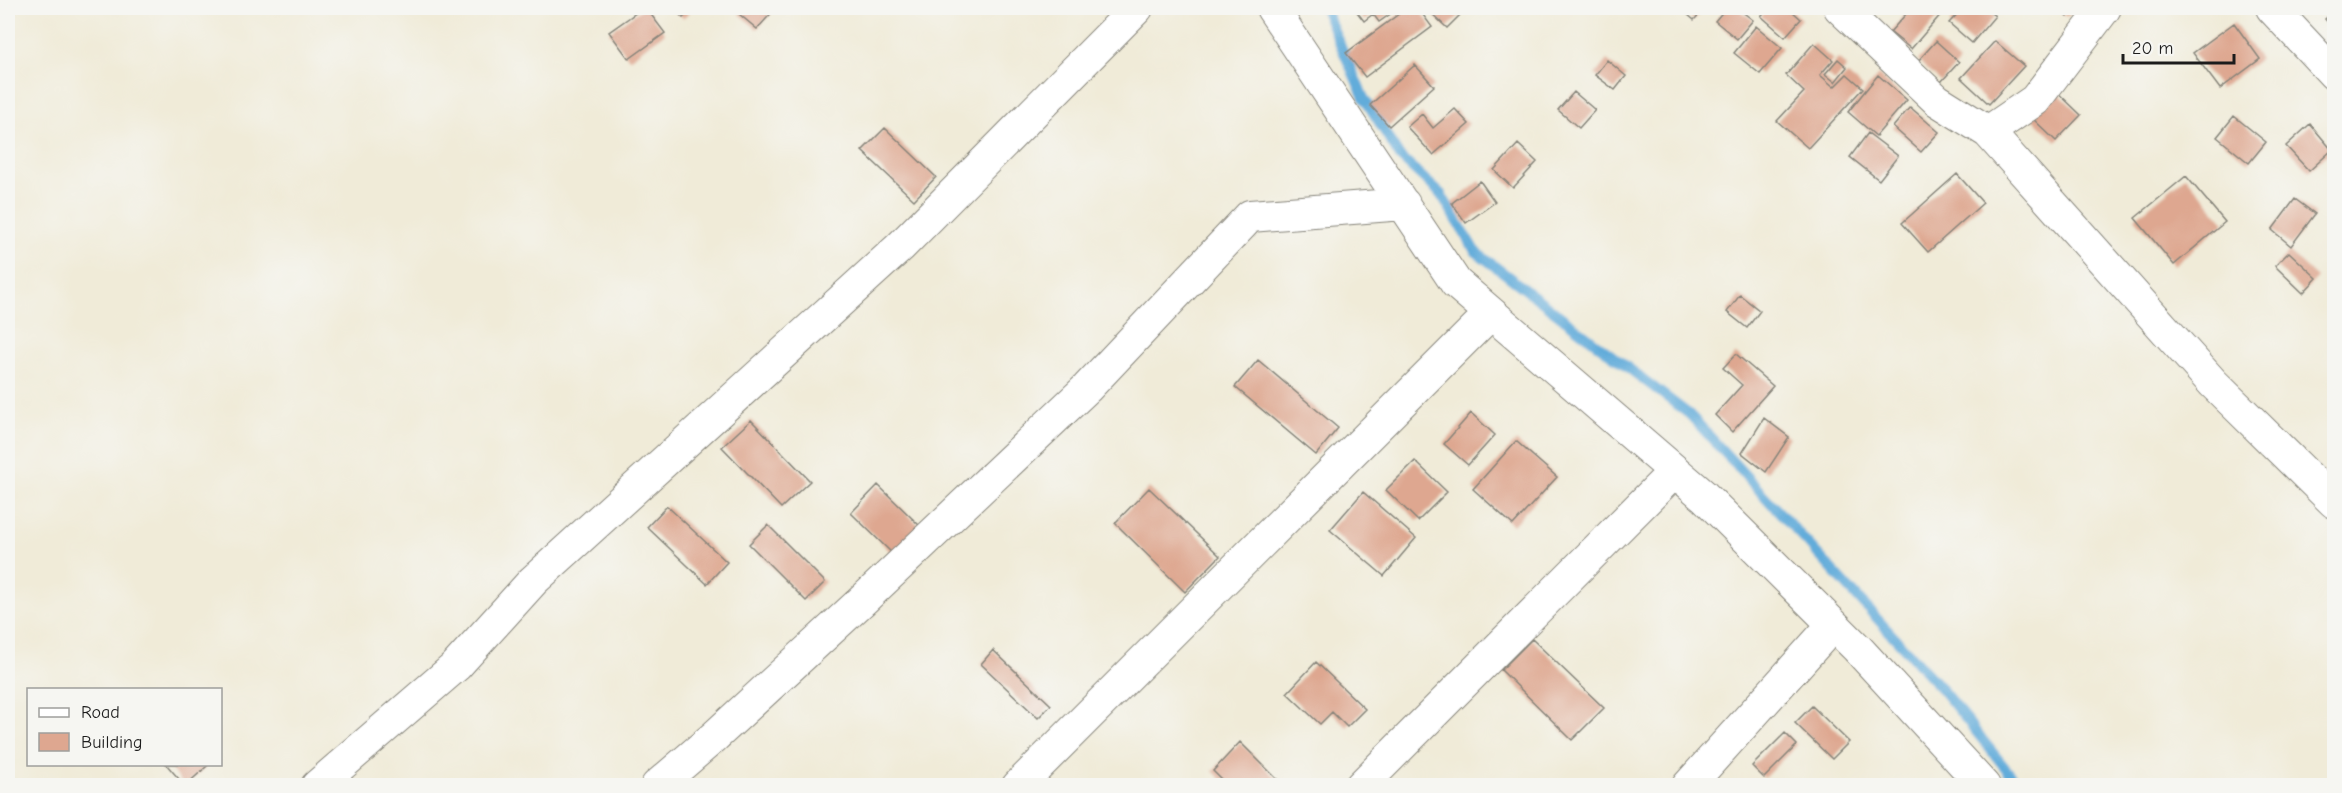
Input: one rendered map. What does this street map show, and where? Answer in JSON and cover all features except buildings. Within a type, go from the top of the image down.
[{"type":"street","points":[[316,786],[456,666],[533,581],[900,247],[1137,8]]},
{"type":"street","points":[[1272,8],[1456,283],[1704,496],[1833,625],[1984,786]]},
{"type":"street","points":[[1840,8],[1937,100],[1988,132],[2213,383],[2334,502]]},
{"type":"street","points":[[1988,132],[2035,100],[2105,8]]},
{"type":"street","points":[[2272,8],[2334,74]]},
{"type":"street","points":[[657,786],[864,599],[1087,388],[1250,216],[1404,204]]},
{"type":"street","points":[[1018,786],[1491,313]]},
{"type":"street","points":[[1361,786],[1674,472]]},
{"type":"street","points":[[1688,786],[1833,625]]},
{"type":"waterway","points":[[1324,8],[1364,98],[1400,157],[1441,194],[1475,251],[1690,415],[1939,686],[2020,786]]}]
